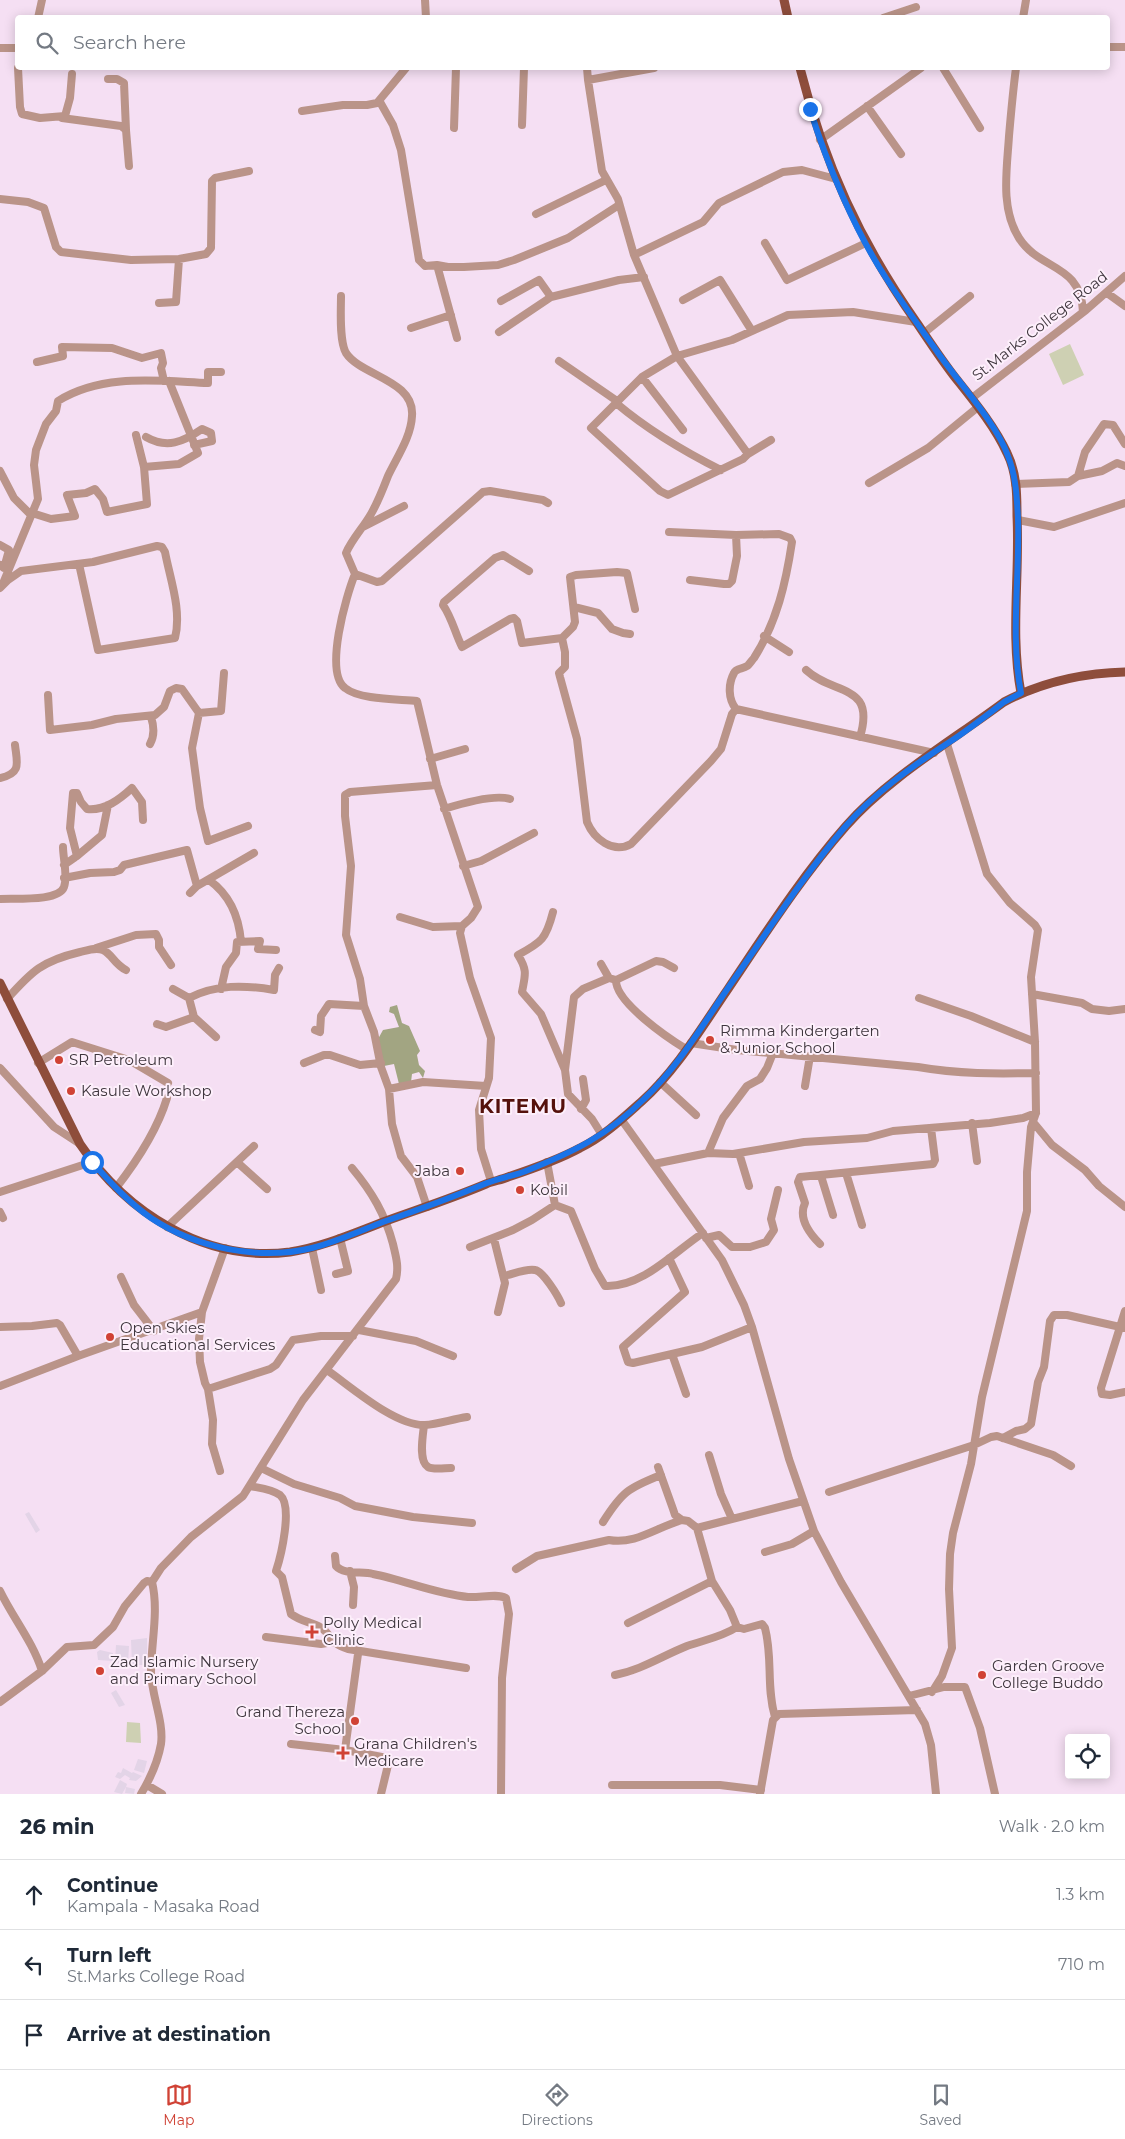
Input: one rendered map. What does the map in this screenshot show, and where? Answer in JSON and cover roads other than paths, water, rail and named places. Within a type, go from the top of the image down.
[{"type":"main road","points":[[784,0],[787,15]]},
{"type":"main road","name":"St.Marks College Road","points":[[801,70],[820,140],[836,179],[885,278],[972,398],[1008,454],[1015,484],[1018,520],[1019,549],[1015,648],[1021,693]]},
{"type":"main road","points":[[0,983],[6,999],[80,1144],[92,1162],[116,1188],[144,1213],[167,1227],[189,1237],[225,1248],[253,1253],[287,1252],[312,1248],[427,1207],[491,1181],[507,1178],[580,1148],[602,1135],[645,1099],[660,1082],[688,1046],[808,873],[847,825],[880,792],[1004,702],[1021,693],[1074,677],[1125,672]]},
{"type":"street","points":[[39,15],[42,0]]},
{"type":"street","points":[[425,0],[426,15]]},
{"type":"street","points":[[1024,15],[1026,0]]},
{"type":"street","points":[[892,15],[916,7]]},
{"type":"street","points":[[1110,47],[1125,47]]},
{"type":"street","points":[[0,48],[15,48]]},
{"type":"street","points":[[18,70],[18,91],[22,114],[40,118],[62,118],[121,126],[126,130]]},
{"type":"street","points":[[302,111],[343,104],[367,105],[380,102],[390,86],[404,70]]},
{"type":"street","points":[[454,128],[456,70]]},
{"type":"street","points":[[522,125],[524,70]]},
{"type":"street","points":[[587,70],[602,171],[615,192],[634,255],[677,356],[748,454]]},
{"type":"street","points":[[588,80],[643,70]]},
{"type":"street","points":[[820,140],[918,70]]},
{"type":"street","points":[[944,70],[980,128]]},
{"type":"street","points":[[1016,70],[1006,184],[1011,222],[1020,240],[1027,247],[1074,281],[1081,293],[1083,312]]},
{"type":"street","points":[[62,118],[65,116],[68,106],[72,74]]},
{"type":"street","points":[[108,79],[124,83],[129,166]]},
{"type":"street","points":[[380,102],[393,125],[401,150],[420,260],[425,266],[464,267],[498,264],[514,260],[568,238],[619,205]]},
{"type":"street","points":[[867,106],[900,154]]},
{"type":"street","points":[[634,255],[703,222],[719,203],[783,172],[802,170],[836,179]]},
{"type":"street","points":[[0,199],[20,201],[44,208],[56,247],[66,254],[131,260],[179,259],[206,254],[210,248],[212,181],[215,178],[249,171]]},
{"type":"street","points":[[536,214],[606,180]]},
{"type":"street","points":[[765,243],[787,280],[866,242]]},
{"type":"street","points":[[159,303],[176,302],[179,259]]},
{"type":"street","points":[[437,265],[457,338]]},
{"type":"street","name":"St.Marks College Road","points":[[972,398],[1107,293],[1125,276]]},
{"type":"street","points":[[499,332],[550,297],[619,280],[644,277]]},
{"type":"street","points":[[501,301],[538,280],[550,297]]},
{"type":"street","points":[[683,300],[720,280],[752,331]]},
{"type":"street","points":[[1107,293],[1125,306]]},
{"type":"street","points":[[340,296],[342,333],[346,353],[356,362],[392,382],[401,390],[409,402],[413,414],[410,429],[372,512],[353,539],[346,553],[355,574],[344,605],[337,647],[338,678],[345,688],[358,694],[417,701],[444,809],[478,907],[472,918],[462,926],[460,933],[470,978],[491,1038],[491,1062],[479,1110],[481,1149],[491,1181]]},
{"type":"street","points":[[924,333],[970,296]]},
{"type":"street","points":[[771,440],[743,459],[668,495],[660,491],[591,428],[642,377],[677,356],[732,340],[777,319],[797,314],[853,312],[916,322]]},
{"type":"street","points":[[411,328],[451,315]]},
{"type":"street","points":[[37,362],[63,356],[62,348],[112,348],[142,358],[161,353],[163,363],[161,368],[199,455],[179,464],[144,466]]},
{"type":"street","points":[[559,361],[617,401],[616,403],[639,423],[679,449],[721,470]]},
{"type":"street","points":[[1,587],[38,499],[34,465],[36,450],[46,424],[56,411],[58,401],[72,392],[93,385],[144,381],[208,383],[208,372],[221,372]]},
{"type":"street","points":[[642,377],[683,430]]},
{"type":"street","points":[[869,483],[928,448],[978,407]]},
{"type":"street","points":[[1078,476],[1085,452],[1104,424],[1113,426],[1125,444]]},
{"type":"street","points":[[146,437],[158,444],[168,444],[191,436],[202,428],[211,433],[212,441],[194,445]]},
{"type":"street","points":[[0,471],[14,498],[32,514],[51,519],[76,516],[66,495],[86,493],[95,489],[103,499],[107,512],[147,504],[144,466],[136,435]]},
{"type":"street","points":[[1015,484],[1069,482],[1078,476],[1102,471],[1117,463],[1125,466]]},
{"type":"street","points":[[355,574],[382,582],[483,492],[490,491],[544,500],[548,503]]},
{"type":"street","points":[[1018,520],[1054,527],[1125,503]]},
{"type":"street","points":[[363,527],[404,506]]},
{"type":"street","points":[[669,532],[736,535],[780,534],[787,536],[792,542],[783,594],[754,658],[746,667],[736,670],[734,673],[729,695],[730,702],[736,709],[934,753]]},
{"type":"street","points":[[690,580],[724,584],[732,582],[736,556],[736,535]]},
{"type":"street","points":[[0,545],[9,550],[4,568],[0,565]]},
{"type":"street","points":[[1,587],[21,571],[79,564],[157,546],[162,547],[165,552],[175,598],[177,632],[175,638],[98,650],[79,564]]},
{"type":"street","points":[[529,571],[503,555],[495,558],[444,602],[443,606],[450,615],[462,647],[514,618],[517,621],[522,643],[562,638],[573,627],[574,607],[570,577],[572,575],[627,573],[635,609]]},
{"type":"street","points":[[574,607],[598,613],[612,629],[630,634]]},
{"type":"street","points":[[764,636],[788,652]]},
{"type":"street","points":[[562,638],[566,660],[565,667],[559,673],[577,740],[587,822],[591,832],[614,848],[623,849],[631,844],[712,761],[721,749],[732,714],[736,709]]},
{"type":"street","points":[[806,670],[823,682],[850,693],[859,700],[864,709],[860,737]]},
{"type":"street","points":[[199,713],[221,711],[224,672]]},
{"type":"street","points":[[48,695],[50,730],[92,725],[116,719],[151,717],[160,712],[170,690],[176,688],[182,690],[199,713],[192,748],[200,808],[208,841],[248,826]]},
{"type":"street","points":[[150,744],[153,738],[151,717]]},
{"type":"street","points":[[932,1692],[942,1676],[952,1648],[950,1554],[974,1445],[982,1397],[1027,1212],[1027,1172],[1033,1122],[1036,1113],[1035,1042],[1031,977],[1038,930],[1035,925],[1010,903],[987,874],[947,744]]},
{"type":"street","points":[[0,778],[15,772],[18,765],[15,745]]},
{"type":"street","points":[[430,759],[465,749]]},
{"type":"street","points":[[427,1207],[416,1177],[401,1156],[392,1124],[389,1088],[374,1032],[364,1006],[360,979],[346,935],[351,866],[345,816],[345,795],[350,792],[437,785]]},
{"type":"street","points":[[77,856],[70,828],[73,793],[77,792],[81,802],[87,809],[95,810],[117,801],[132,788],[142,802],[143,820]]},
{"type":"street","points":[[444,809],[465,803],[503,797],[510,799]]},
{"type":"street","points":[[64,865],[102,835],[108,805]]},
{"type":"street","points":[[463,866],[481,861],[534,833]]},
{"type":"street","points":[[0,899],[51,897],[57,894],[65,886],[63,847]]},
{"type":"street","points":[[64,878],[90,873],[114,872],[120,870],[124,865],[187,850],[197,886]]},
{"type":"street","points":[[190,893],[197,886],[254,853]]},
{"type":"street","points":[[209,880],[223,892],[237,915],[241,942]]},
{"type":"street","points":[[553,912],[548,931],[540,942],[518,955],[524,965],[526,977],[522,992],[540,1014],[565,1070]]},
{"type":"street","points":[[400,917],[433,927],[462,926]]},
{"type":"street","points":[[6,999],[28,975],[43,964],[62,956],[94,949],[136,936],[156,934],[159,940],[159,947],[171,965]]},
{"type":"street","points":[[221,989],[226,967],[236,953],[238,942],[260,940],[258,949],[276,950]]},
{"type":"street","points":[[94,949],[108,953],[117,966],[126,970]]},
{"type":"street","points":[[602,1135],[592,1119],[568,1094],[565,1070],[574,997],[583,990],[656,961],[663,962],[674,968]]},
{"type":"street","points":[[601,964],[613,979],[620,993],[636,1012],[688,1046],[810,1056],[950,1072],[986,1074],[1036,1073]]},
{"type":"street","points":[[189,998],[200,993],[248,986],[274,990],[276,975],[280,968]]},
{"type":"street","points":[[173,989],[189,998],[194,1018],[216,1037]]},
{"type":"street","points":[[1032,994],[1082,1003],[1092,1009],[1125,1009]]},
{"type":"street","points":[[919,998],[971,1016],[1035,1042]]},
{"type":"street","points":[[314,1030],[320,1032],[321,1016],[329,1004],[364,1006]]},
{"type":"street","points":[[157,1024],[166,1027],[194,1018]]},
{"type":"street","points":[[38,1063],[72,1042],[129,1060],[168,1083]]},
{"type":"street","points":[[708,1153],[722,1118],[748,1086],[760,1079],[773,1053]]},
{"type":"street","points":[[304,1062],[324,1055],[330,1055],[360,1064],[381,1063]]},
{"type":"street","points":[[805,1086],[810,1056]]},
{"type":"street","points":[[0,1068],[54,1126],[80,1144]]},
{"type":"street","points":[[582,1109],[586,1100],[583,1079]]},
{"type":"street","points":[[389,1088],[423,1082],[486,1086]]},
{"type":"street","points":[[660,1082],[696,1114]]},
{"type":"street","points":[[116,1188],[136,1162],[160,1119],[167,1098]]},
{"type":"street","points":[[654,1164],[708,1153],[739,1153],[804,1142],[857,1140],[893,1131],[990,1123],[1023,1118],[1036,1113]]},
{"type":"street","points":[[622,1119],[722,1260],[744,1305],[752,1327],[789,1459],[814,1531],[841,1582],[925,1724],[931,1745],[936,1794]]},
{"type":"street","points":[[1033,1122],[1052,1145],[1085,1170],[1099,1186],[1125,1207]]},
{"type":"street","points":[[972,1123],[977,1161]]},
{"type":"street","points":[[820,1244],[811,1235],[806,1225],[803,1209],[805,1203],[798,1182],[800,1176],[821,1176],[933,1164],[935,1160],[931,1128]]},
{"type":"street","points":[[167,1227],[238,1163],[254,1146]]},
{"type":"street","points":[[739,1153],[748,1186]]},
{"type":"street","points":[[0,1192],[92,1162]]},
{"type":"street","points":[[547,1162],[555,1205]]},
{"type":"street","points":[[238,1163],[267,1189]]},
{"type":"street","points":[[142,1794],[157,1758],[161,1738],[159,1716],[154,1704],[151,1673],[154,1641],[154,1593],[152,1582],[161,1568],[191,1537],[243,1496],[303,1400],[394,1283],[398,1265],[386,1221],[367,1186],[352,1168]]},
{"type":"street","points":[[846,1173],[862,1225]]},
{"type":"street","points":[[821,1176],[833,1215]]},
{"type":"street","points":[[555,1205],[571,1211],[595,1269],[605,1286],[636,1279],[651,1272],[704,1235],[719,1235],[732,1247],[750,1247],[766,1242],[774,1230],[771,1219],[778,1190]]},
{"type":"street","points":[[470,1248],[494,1239],[532,1220],[555,1205]]},
{"type":"street","points":[[336,1274],[348,1272],[340,1238]]},
{"type":"street","points":[[494,1239],[504,1276],[504,1290],[498,1312]]},
{"type":"street","points":[[220,1471],[212,1444],[213,1420],[208,1389],[200,1362],[199,1340],[202,1312],[225,1248]]},
{"type":"street","points":[[312,1248],[321,1290]]},
{"type":"street","points":[[669,1258],[685,1292],[623,1347],[628,1362],[702,1347],[752,1327]]},
{"type":"street","points":[[504,1276],[533,1269],[538,1271],[557,1295],[561,1304]]},
{"type":"street","points":[[121,1278],[134,1305],[154,1331]]},
{"type":"street","points":[[1125,1311],[1123,1327],[1104,1376],[1101,1392],[1105,1395],[1125,1392]]},
{"type":"street","points":[[0,1386],[202,1312]]},
{"type":"street","points":[[1003,1438],[1016,1431],[1026,1429],[1031,1424],[1038,1382],[1044,1367],[1050,1321],[1054,1315],[1067,1315],[1123,1327]]},
{"type":"street","points":[[0,1327],[56,1323],[60,1325],[78,1356]]},
{"type":"street","points":[[208,1389],[270,1369],[276,1365],[293,1340],[320,1336],[356,1333],[416,1341],[453,1356]]},
{"type":"street","points":[[672,1354],[686,1394]]},
{"type":"street","points":[[327,1370],[393,1415],[410,1423],[424,1425],[467,1417]]},
{"type":"street","points":[[424,1425],[422,1460],[430,1468],[452,1468]]},
{"type":"street","points":[[829,1492],[974,1445],[991,1437],[1003,1438],[1052,1455],[1071,1466]]},
{"type":"street","points":[[709,1454],[721,1494],[732,1519]]},
{"type":"street","points":[[658,1467],[675,1515],[697,1528],[712,1582],[730,1610],[737,1627]]},
{"type":"street","points":[[261,1468],[294,1484],[340,1498],[355,1506],[413,1517],[472,1523]]},
{"type":"street","points":[[603,1522],[622,1494],[633,1486],[661,1475]]},
{"type":"street","points":[[250,1486],[277,1494],[283,1498],[285,1504],[283,1540],[276,1571],[282,1577],[291,1614],[302,1621],[321,1628],[338,1646],[357,1651],[466,1668]]},
{"type":"street","points":[[697,1528],[803,1501]]},
{"type":"street","points":[[516,1569],[537,1556],[609,1540],[619,1542],[639,1538],[682,1520]]},
{"type":"street","points":[[765,1552],[792,1544],[814,1531]]},
{"type":"street","points":[[335,1556],[336,1566],[339,1569],[373,1574],[415,1586],[466,1597],[500,1595],[506,1598],[510,1614],[502,1678],[501,1794]]},
{"type":"street","points":[[350,1571],[354,1587],[353,1605]]},
{"type":"street","points":[[0,1702],[42,1671],[68,1647],[94,1645],[113,1627],[132,1596],[147,1580],[152,1582]]},
{"type":"street","points":[[628,1623],[712,1582]]},
{"type":"street","points":[[0,1591],[11,1614],[32,1647],[42,1671]]},
{"type":"street","points":[[612,1785],[720,1785],[761,1792],[774,1717],[770,1698],[770,1656],[765,1628],[762,1624],[744,1629],[737,1627],[729,1632],[685,1647],[632,1672],[615,1675]]},
{"type":"street","points":[[266,1637],[321,1644],[333,1642]]},
{"type":"street","points":[[345,1750],[357,1651]]},
{"type":"street","points":[[909,1696],[932,1692],[944,1687],[964,1687],[967,1691],[988,1758],[995,1794]]},
{"type":"street","points":[[774,1717],[779,1714],[801,1712],[917,1710]]},
{"type":"street","points":[[291,1744],[345,1750],[389,1759],[389,1768],[381,1794]]},
{"type":"street","points":[[146,1785],[162,1794]]},
{"type":"street","points":[[688,1794],[690,1785]]},
{"type":"place","name":"Rimma Kindergarten & Junior School","points":[[710,1040]]},
{"type":"place","name":"SR Petroleum","points":[[59,1060]]},
{"type":"place","name":"Kasule Workshop","points":[[71,1091]]},
{"type":"place","name":"Jaba","points":[[460,1171]]},
{"type":"place","name":"Kobil","points":[[520,1190]]},
{"type":"place","name":"Open Skies Educational Services","points":[[110,1337]]},
{"type":"place","name":"Polly Medical Clinic","points":[[312,1632]]},
{"type":"place","name":"Zad Islamic Nursery and Primary School","points":[[100,1671]]},
{"type":"place","name":"Garden Groove College Buddo","points":[[982,1675]]},
{"type":"place","name":"Grand Thereza School","points":[[355,1721]]},
{"type":"place","name":"Grana Children's Medicare","points":[[343,1753]]},
{"type":"district","name":"KITEMU","points":[[523,1106]]}]
